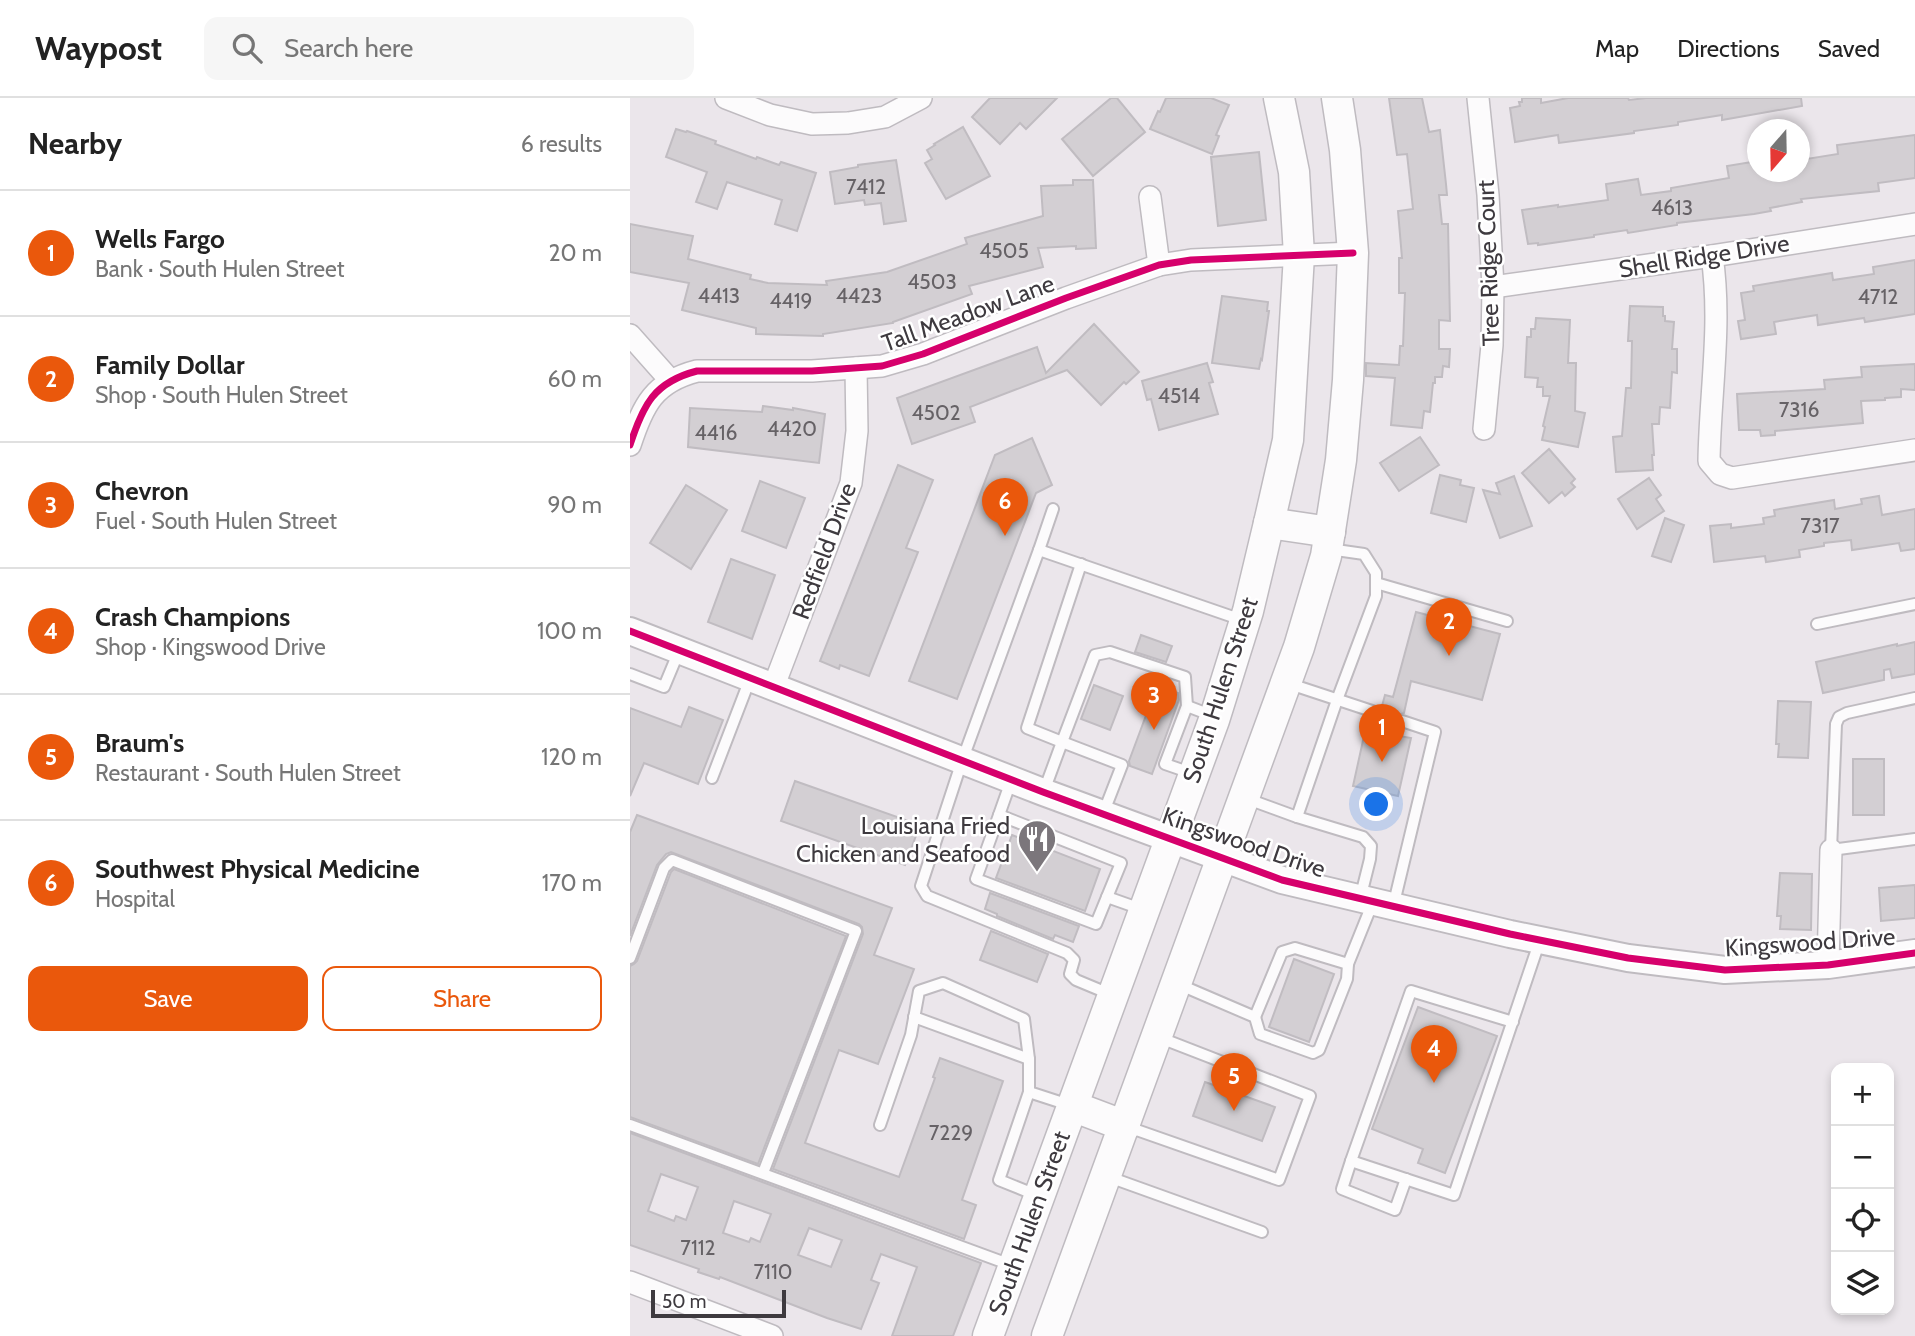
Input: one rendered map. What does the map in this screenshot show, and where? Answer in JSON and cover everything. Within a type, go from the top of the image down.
[{"type":"main road","name":"South Hulen Street","points":[[988,1336],[1215,717],[1245,621],[1269,523],[1288,440],[1299,255],[1294,172],[1279,98]]},
{"type":"main road","points":[[1047,1336],[1299,647],[1328,540],[1341,460],[1348,380],[1353,253],[1345,150],[1336,98]]},
{"type":"main road","points":[[1269,523],[1328,540]]},
{"type":"main road","points":[[1072,1106],[1125,1126]]},
{"type":"street","points":[[726,98],[770,115],[812,124],[848,123],[885,117],[920,98]]},
{"type":"street","name":"Tree Ridge Court","points":[[1478,98],[1487,182],[1493,287],[1492,345],[1484,429]]},
{"type":"street","points":[[1150,197],[1159,265]]},
{"type":"street","name":"Shell Ridge Drive","points":[[1493,287],[1712,256],[1915,223]]},
{"type":"street","name":"Tall Meadow Lane","points":[[670,380],[697,371],[812,371],[882,366],[923,354],[1159,265],[1191,260],[1353,253]]},
{"type":"street","points":[[1712,256],[1717,314],[1709,422],[1709,461],[1720,474],[1732,478],[1915,450]]},
{"type":"street","points":[[630,335],[670,380],[650,400],[630,445]]},
{"type":"street","name":"Redfield Drive","points":[[761,683],[851,483],[857,431],[856,369]]},
{"type":"street","name":"Kingswood Drive","points":[[630,631],[1043,792],[1282,880],[1628,958],[1725,970],[1828,965],[1915,953]]},
{"type":"street","points":[[1828,965],[1831,850]]},
{"type":"street","points":[[630,1282],[772,1336]]},
{"type":"lane","points":[[1053,509],[962,761],[921,886],[927,895],[1067,953],[1074,960],[1070,974],[1076,980],[1112,995]]},
{"type":"lane","points":[[1297,817],[1376,596],[1376,573],[1364,554],[1328,540]]},
{"type":"lane","points":[[1039,550],[1245,621]]},
{"type":"lane","points":[[1081,564],[1027,728],[1122,765],[1103,814]]},
{"type":"lane","points":[[1376,583],[1507,621]]},
{"type":"lane","points":[[1817,624],[1915,604]]},
{"type":"lane","points":[[630,674],[664,687],[678,651]]},
{"type":"lane","points":[[1043,792],[1095,655],[1110,652],[1185,677],[1186,706],[1165,764],[1194,775]]},
{"type":"lane","points":[[712,778],[761,683]]},
{"type":"lane","points":[[1286,683],[1381,714]]},
{"type":"lane","points":[[1915,698],[1847,713],[1839,718],[1836,724],[1831,850],[1915,839]]},
{"type":"lane","points":[[1186,706],[1215,717]]},
{"type":"lane","points":[[1349,964],[1295,948],[1282,952],[1255,1017],[1260,1034],[1313,1053],[1319,1050],[1347,979],[1349,964],[1375,902],[1434,732],[1402,721]]},
{"type":"lane","points":[[999,815],[1120,862],[1097,923],[1094,925],[975,877],[1012,780]]},
{"type":"lane","points":[[1245,798],[1363,837],[1371,846],[1375,902]]},
{"type":"lane","points":[[630,958],[664,868],[672,860],[856,931],[763,1173]]},
{"type":"lane","points":[[1107,897],[1143,910]]},
{"type":"lane","points":[[1351,1161],[1454,1195],[1540,940]]},
{"type":"lane","points":[[880,1125],[911,1035],[919,991],[943,983],[1024,1019],[1029,1059],[1029,1091],[999,1180],[1038,1196]]},
{"type":"lane","points":[[1177,984],[1255,1017]]},
{"type":"lane","points":[[1406,1179],[1395,1210],[1342,1189],[1411,991],[1513,1022]]},
{"type":"lane","points":[[914,1017],[1029,1059]]},
{"type":"lane","points":[[1125,1126],[1279,1180],[1288,1156],[1310,1096],[1158,1037]]},
{"type":"lane","points":[[1029,1091],[1072,1106]]},
{"type":"lane","points":[[630,1125],[1013,1266]]},
{"type":"lane","points":[[1106,1176],[1262,1232]]},
{"type":"building","points":[[990,98],[1057,98],[1026,129],[1020,123],[1000,144],[972,117]]},
{"type":"building","points":[[1111,98],[1117,98],[1145,132],[1093,176],[1062,139]]},
{"type":"building","points":[[1166,98],[1211,98],[1229,105],[1216,135],[1219,136],[1212,154],[1150,129]]},
{"type":"building","points":[[1389,98],[1422,98],[1429,132],[1440,130],[1446,184],[1447,195],[1439,195],[1442,224],[1448,224],[1450,321],[1439,320],[1439,349],[1450,349],[1449,367],[1443,366],[1442,377],[1435,377],[1430,412],[1424,411],[1422,428],[1391,425],[1395,378],[1366,376],[1366,363],[1399,365],[1400,346],[1403,346],[1405,293],[1399,293],[1399,258],[1402,258],[1398,211],[1413,209],[1407,154],[1397,155]]},
{"type":"building","points":[[1522,98],[1541,98],[1541,103],[1568,98],[1801,98],[1802,106],[1722,120],[1722,115],[1634,133],[1559,143],[1558,135],[1515,142],[1510,108],[1520,106]]},
{"type":"building","points":[[963,127],[990,176],[946,199],[925,163],[932,159],[927,150]]},
{"type":"building","points":[[676,129],[716,141],[715,144],[756,159],[757,157],[779,165],[781,162],[816,173],[797,231],[775,224],[782,200],[727,182],[717,209],[696,202],[707,172],[666,157]]},
{"type":"building","points":[[1915,135],[1915,178],[1878,183],[1879,191],[1801,199],[1802,202],[1754,214],[1677,223],[1628,233],[1627,230],[1538,245],[1528,244],[1522,210],[1608,200],[1606,184],[1638,179],[1641,195],[1671,191],[1671,188],[1729,178],[1727,166],[1747,163],[1747,182],[1810,182],[1810,158],[1838,154],[1837,145]]},
{"type":"building","points":[[1259,152],[1266,220],[1218,226],[1211,157]]},
{"type":"building","points":[[896,160],[906,221],[884,224],[881,203],[865,205],[864,200],[835,204],[830,172]]},
{"type":"building","points":[[1073,180],[1093,180],[1096,248],[1038,248],[1043,267],[969,286],[972,294],[893,323],[823,336],[756,334],[756,328],[682,310],[689,283],[630,272],[630,224],[693,236],[688,259],[751,275],[750,279],[768,283],[827,285],[826,281],[887,272],[967,244],[965,238],[1043,216],[1041,186],[1073,185]]},
{"type":"building","points":[[1915,260],[1915,314],[1865,322],[1864,318],[1818,325],[1817,315],[1774,322],[1776,334],[1741,339],[1738,321],[1745,320],[1741,293],[1754,291],[1753,286],[1832,273],[1833,280],[1874,274],[1873,267]]},
{"type":"building","points":[[1222,296],[1268,302],[1269,311],[1259,369],[1212,363]]},
{"type":"building","points":[[1630,306],[1663,307],[1665,321],[1674,322],[1672,349],[1677,349],[1677,373],[1672,372],[1670,408],[1660,407],[1659,424],[1652,424],[1653,470],[1616,472],[1613,437],[1622,436],[1626,388],[1631,388],[1632,341],[1628,341]]},
{"type":"building","points":[[1536,318],[1570,320],[1568,363],[1576,363],[1575,411],[1585,413],[1578,447],[1542,440],[1550,396],[1543,396],[1543,387],[1537,387],[1538,378],[1525,377],[1527,337],[1531,337],[1531,329],[1535,329]]},
{"type":"building","points":[[1094,324],[1139,372],[1126,384],[1124,382],[1101,405],[1067,370],[970,407],[975,422],[912,444],[897,398],[1037,347],[1046,373]]},
{"type":"building","points":[[1207,363],[1213,382],[1209,383],[1218,414],[1159,430],[1151,399],[1147,400],[1142,381]]},
{"type":"building","points":[[1915,364],[1915,390],[1901,389],[1901,397],[1861,401],[1863,423],[1775,431],[1775,435],[1761,436],[1760,430],[1739,430],[1737,394],[1825,389],[1824,380],[1862,377],[1861,367]]},
{"type":"building","points":[[763,406],[825,414],[819,463],[688,447],[690,408],[762,412]]},
{"type":"building","points":[[1420,437],[1439,465],[1399,491],[1380,463]]},
{"type":"building","points":[[1032,438],[1052,485],[1036,493],[957,699],[909,681],[995,455]]},
{"type":"building","points":[[1549,449],[1575,479],[1571,483],[1575,487],[1565,496],[1562,492],[1549,503],[1522,473]]},
{"type":"building","points":[[898,465],[933,480],[906,548],[918,552],[869,676],[820,661]]},
{"type":"building","points":[[1440,475],[1461,480],[1460,485],[1474,488],[1466,522],[1431,513]]},
{"type":"building","points":[[1514,476],[1532,526],[1500,538],[1483,490],[1500,494],[1496,483]]},
{"type":"building","points":[[1649,478],[1661,495],[1656,499],[1664,511],[1637,529],[1618,499]]},
{"type":"building","points":[[760,481],[805,498],[786,548],[742,531]]},
{"type":"building","points":[[686,485],[727,510],[691,569],[650,543]]},
{"type":"building","points":[[1879,496],[1882,515],[1915,509],[1915,549],[1901,551],[1899,543],[1852,550],[1851,540],[1824,543],[1824,546],[1799,550],[1800,557],[1766,562],[1765,556],[1714,562],[1710,526],[1731,524],[1731,528],[1764,524],[1763,518],[1775,516],[1774,510],[1834,500],[1835,509],[1862,504],[1861,499]]},
{"type":"building","points":[[1665,518],[1684,525],[1671,562],[1652,556]]},
{"type":"building","points":[[731,559],[775,575],[752,639],[708,622]]},
{"type":"building","points":[[1416,612],[1500,634],[1482,700],[1411,681],[1404,713],[1394,719],[1400,729],[1399,736],[1411,738],[1398,796],[1353,786],[1366,727],[1377,729],[1379,722],[1388,717],[1387,709],[1382,706],[1385,695],[1393,697]]},
{"type":"building","points":[[1141,635],[1172,646],[1166,662],[1135,652]]},
{"type":"building","points":[[1915,642],[1915,674],[1892,678],[1890,669],[1884,670],[1884,680],[1823,693],[1816,662]]},
{"type":"building","points":[[1094,685],[1123,696],[1110,730],[1081,719]]},
{"type":"building","points":[[1157,686],[1178,693],[1179,700],[1152,774],[1130,766],[1129,761]]},
{"type":"building","points":[[1778,701],[1811,702],[1808,758],[1778,757]]},
{"type":"building","points":[[689,707],[723,720],[698,784],[644,763],[630,796],[630,708],[681,727]]},
{"type":"building","points":[[1853,759],[1884,759],[1884,815],[1853,815]]},
{"type":"building","points":[[795,781],[920,825],[905,865],[781,821]]},
{"type":"building","points":[[637,815],[892,908],[874,955],[914,969],[878,1064],[839,1050],[805,1143],[899,1177],[940,1058],[1003,1081],[962,1200],[976,1205],[964,1239],[773,1169],[863,934],[862,927],[671,852],[657,865],[630,936],[630,832]]},
{"type":"building","name":"Louisiana Fried Chicken and Seafood","points":[[1012,835],[1100,869],[1085,911],[996,878]]},
{"type":"building","points":[[674,869],[846,936],[758,1164],[630,1117],[630,966],[637,961]]},
{"type":"building","points":[[1780,873],[1812,874],[1811,930],[1780,929],[1781,916],[1777,916]]},
{"type":"building","points":[[1915,885],[1915,918],[1881,921],[1879,888]]},
{"type":"building","points":[[990,893],[1079,926],[1073,942],[1055,935],[1053,939],[985,909]]},
{"type":"building","points":[[991,931],[1048,954],[1037,982],[980,960]]},
{"type":"building","points":[[1294,959],[1334,974],[1309,1042],[1269,1027]]},
{"type":"building","points":[[1418,1007],[1497,1036],[1445,1173],[1418,1163],[1423,1149],[1372,1129]]},
{"type":"building","points":[[1205,1082],[1275,1107],[1262,1141],[1193,1116]]},
{"type":"building","points":[[630,1133],[981,1263],[953,1336],[892,1336],[917,1267],[881,1254],[871,1280],[879,1283],[861,1329],[720,1277],[719,1279],[698,1272],[699,1269],[630,1245]],"holes":[[[661,1174],[698,1187],[686,1220],[676,1216],[674,1221],[648,1211]],[[734,1201],[771,1214],[760,1242],[751,1238],[749,1242],[723,1233]],[[809,1228],[842,1240],[831,1267],[798,1255]]]},
{"type":"cycle path","points":[[630,445],[640,418],[652,397],[670,382],[697,371],[812,371],[882,366],[923,354],[1159,265],[1191,260],[1353,253]]},
{"type":"cycle path","points":[[630,631],[1043,792],[1282,880],[1510,934],[1628,958],[1725,970],[1828,965],[1915,953]]},
{"type":"place","name":"Southwest Physical Medicine","points":[[1005,536]]},
{"type":"place","name":"Family Dollar","points":[[1449,656]]},
{"type":"place","name":"Chevron","points":[[1154,730]]},
{"type":"place","name":"Wells Fargo","points":[[1382,762]]},
{"type":"place","name":"Louisiana Fried Chicken and Seafood","points":[[1037,873]]},
{"type":"place","name":"Crash Champions","points":[[1434,1083]]},
{"type":"place","name":"Braum's","points":[[1234,1111]]}]
